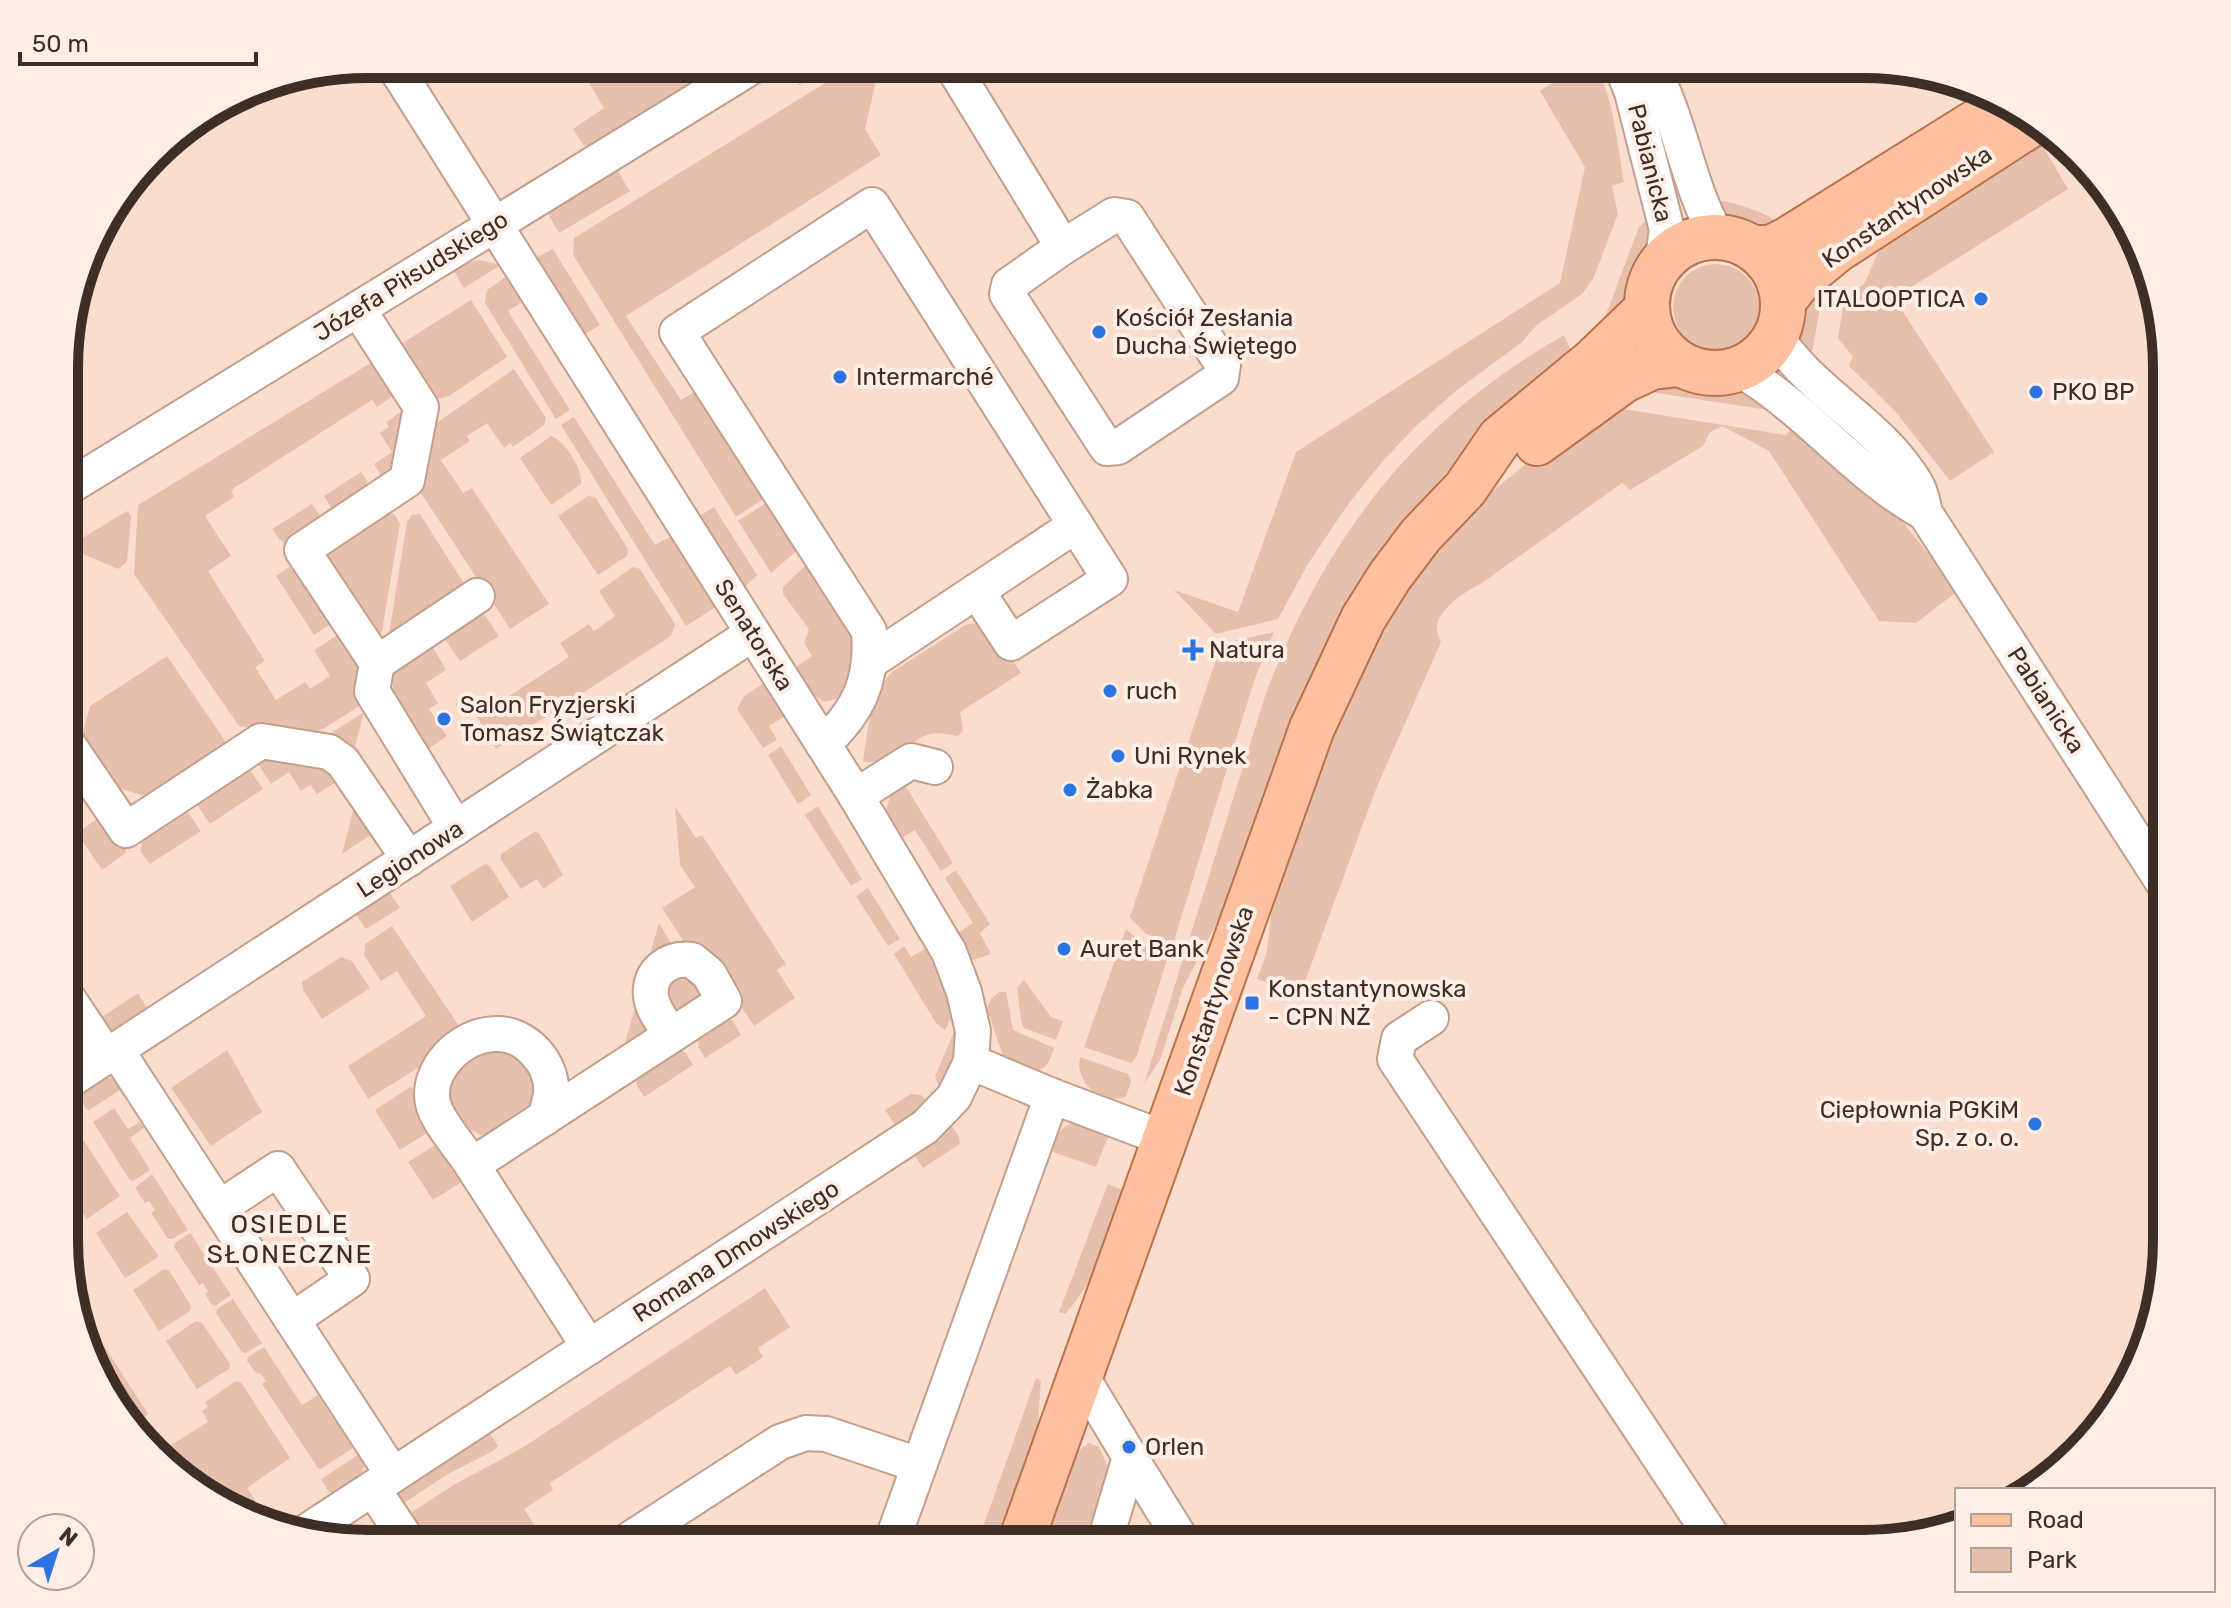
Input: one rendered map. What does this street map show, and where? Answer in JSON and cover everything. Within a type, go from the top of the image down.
[{"type":"main road","name":"Konstantynowska","points":[[1734,242],[1771,248],[1787,240],[1995,110]]},
{"type":"main road","name":"Konstantynowska","points":[[1780,318],[1800,280],[1838,249],[2025,128]]},
{"type":"main road","points":[[1734,242],[1772,268],[1779,281],[1780,318],[1754,359],[1737,368],[1714,373],[1700,372],[1679,364],[1656,341],[1647,309],[1649,289],[1672,251],[1687,243],[1734,242]]},
{"type":"main road","name":"Konstantynowska","points":[[1025,1530],[1312,728],[1338,667],[1390,576],[1421,535],[1465,489],[1500,438],[1593,361],[1647,309]]},
{"type":"main road","name":"Konstantynowska","points":[[1465,489],[1516,459],[1624,380],[1652,367],[1679,364]]},
{"type":"street","name":"Senatorska","points":[[402,78],[856,796],[949,952],[964,992],[973,1031],[971,1062]]},
{"type":"street","name":"Józefa Piłsudskiego","points":[[78,481],[733,78]]},
{"type":"street","points":[[960,78],[1063,247]]},
{"type":"street","name":"Pabianicka","points":[[1626,78],[1667,230],[1662,263]]},
{"type":"street","name":"Pabianicka","points":[[1656,78],[1674,116],[1697,194],[1734,242]]},
{"type":"street","points":[[823,744],[845,724],[856,706],[871,661],[869,631],[677,332],[872,205],[1110,579],[1011,643],[977,591]]},
{"type":"street","points":[[1114,215],[1127,217],[1223,365],[1221,378],[1118,447],[1107,448],[1007,294],[1009,285],[1063,247],[1114,215]]},
{"type":"street","points":[[358,309],[421,407],[407,480],[302,550],[377,663],[372,691],[456,828]]},
{"type":"street","name":"Pabianicka","points":[[1780,318],[1794,362],[1861,421],[1901,462],[1918,487],[1925,513],[2153,867]]},
{"type":"street","name":"Pabianicka","points":[[1737,368],[1785,400],[1887,489],[1925,513]]},
{"type":"street","points":[[871,661],[1076,525]]},
{"type":"street","points":[[377,663],[477,596]]},
{"type":"street","name":"Legionowa","points":[[78,1075],[752,634]]},
{"type":"street","points":[[78,759],[126,830],[261,741],[329,752],[343,762],[409,859]]},
{"type":"street","points":[[856,796],[911,761],[935,767]]},
{"type":"street","points":[[78,1011],[112,1054],[219,1208],[292,1320],[383,1482],[403,1530]]},
{"type":"street","points":[[1431,1018],[1399,1039],[1395,1059],[1708,1530]]},
{"type":"street","points":[[545,1118],[551,1092],[547,1068],[535,1051],[518,1039],[495,1033],[470,1040],[436,1070],[431,1087],[433,1108],[589,1347]]},
{"type":"street","points":[[472,1165],[671,1035]]},
{"type":"street","points":[[971,1062],[1166,1139]]},
{"type":"street","name":"Romana Dmowskiego","points":[[317,1525],[925,1127],[954,1097],[971,1062]]},
{"type":"street","points":[[896,1530],[1052,1096]]},
{"type":"street","points":[[219,1208],[278,1169],[352,1279],[292,1320]]},
{"type":"street","points":[[1080,1374],[1175,1530]]},
{"type":"street","points":[[644,1530],[780,1442],[806,1433],[826,1434],[919,1465]]},
{"type":"street","points":[[1108,1530],[1130,1457]]},
{"type":"green space","points":[[593,78],[705,78],[596,146],[584,146],[573,129],[604,108],[588,81]]},
{"type":"green space","points":[[795,78],[810,78],[799,85]]},
{"type":"green space","points":[[833,78],[877,78],[865,129],[881,155],[626,316],[681,400],[701,388],[769,495],[736,517],[573,255],[574,238]]},
{"type":"green space","points":[[1560,78],[1601,78],[1607,92],[1624,182],[1612,186],[1618,214],[1593,279],[1582,294],[1537,325],[1521,343],[1457,390],[1416,426],[1383,461],[1349,503],[1308,564],[1278,619],[1216,634],[1174,590],[1238,612],[1296,452],[1560,283],[1585,167],[1540,91]]},
{"type":"green space","points":[[2042,145],[2068,189],[1894,298],[1994,452],[1950,481],[1895,411],[1849,366],[1853,357],[1838,338],[1843,307],[1853,292],[1864,284],[1880,249]]},
{"type":"green space","points":[[617,170],[630,191],[559,233],[547,212]]},
{"type":"green space","points":[[1711,200],[1752,209],[1789,229],[1744,230],[1729,221]]},
{"type":"green space","points":[[1653,213],[1651,251],[1634,282],[1632,295],[1602,325],[1639,227]]},
{"type":"green space","points":[[553,249],[600,325],[584,335],[535,258]]},
{"type":"green space","points":[[480,260],[501,265],[464,288],[454,271]]},
{"type":"green space","points":[[1716,264],[1733,267],[1747,276],[1756,290],[1759,307],[1756,324],[1747,338],[1733,347],[1716,350],[1699,347],[1685,338],[1676,324],[1673,307],[1676,290],[1685,276],[1699,267]]},
{"type":"green space","points":[[510,274],[526,300],[508,311],[570,410],[556,419],[485,303],[487,290]]},
{"type":"green space","points":[[1824,286],[1808,361],[1797,339],[1799,307]]},
{"type":"green space","points":[[471,300],[507,357],[449,396],[439,399],[427,397],[396,347]]},
{"type":"green space","points":[[1564,335],[1574,357],[1461,456],[1412,513],[1233,891],[1183,988],[1160,1060],[1144,1084],[1267,690],[1291,633],[1319,580],[1349,531],[1383,485],[1421,443],[1464,404],[1511,368]]},
{"type":"green space","points":[[382,356],[403,389],[377,407],[372,400],[231,490],[234,497],[205,516],[231,556],[208,571],[265,661],[255,667],[276,700],[305,682],[310,689],[330,676],[314,650],[344,631],[371,676],[364,703],[323,729],[300,736],[239,726],[134,574],[138,505]]},
{"type":"green space","points":[[514,369],[546,418],[544,425],[513,447],[510,443],[504,448],[487,423],[467,436],[470,441],[441,460],[463,493],[472,488],[549,604],[510,629],[419,490],[428,429]]},
{"type":"green space","points":[[1651,381],[1694,388],[1736,388],[1748,391],[1769,408],[1644,391]]},
{"type":"green space","points":[[413,404],[406,473],[382,478],[374,464],[392,452],[380,433],[389,427],[386,422]]},
{"type":"green space","points":[[1617,408],[1786,435],[1794,426],[1897,515],[1958,591],[1916,623],[1879,621],[1769,451],[1722,426],[1710,432],[1703,446],[1630,490],[1622,483],[1461,595],[1445,610],[1437,626],[1441,642],[1376,789],[1300,995],[1257,979],[1267,952],[1275,882],[1331,731],[1389,614],[1421,571],[1496,488],[1567,431]]},
{"type":"green space","points":[[574,417],[655,545],[673,535],[717,606],[686,626],[561,425]]},
{"type":"green space","points":[[551,436],[572,457],[581,484],[551,505],[520,458]]},
{"type":"green space","points":[[361,472],[374,492],[333,511],[324,496]]},
{"type":"green space","points":[[588,496],[595,497],[628,549],[627,556],[598,575],[558,516]]},
{"type":"green space","points":[[772,499],[802,546],[771,573],[738,521]]},
{"type":"green space","points":[[312,504],[325,523],[291,547],[280,540],[272,529]]},
{"type":"green space","points":[[714,507],[757,575],[744,588],[698,517]]},
{"type":"green space","points":[[127,511],[131,516],[127,562],[118,569],[78,552],[78,541]]},
{"type":"green space","points":[[388,512],[395,515],[400,524],[381,636],[377,637],[328,567],[329,554],[335,545]]},
{"type":"green space","points":[[420,514],[468,590],[392,638],[389,634],[407,522],[412,515]]},
{"type":"green space","points":[[811,560],[856,628],[851,674],[844,694],[824,702],[811,693],[794,668],[812,656],[804,643],[809,629],[783,594],[783,587]]},
{"type":"green space","points":[[291,566],[304,567],[337,620],[314,635],[276,576]]},
{"type":"green space","points":[[633,567],[640,569],[675,624],[671,636],[496,749],[477,717],[569,657],[560,643],[589,624],[594,631],[615,616],[599,591]]},
{"type":"green space","points":[[477,612],[483,613],[499,636],[460,661],[444,638]]},
{"type":"green space","points":[[978,623],[991,629],[1021,673],[960,712],[963,731],[958,736],[930,734],[884,760],[863,762],[875,702],[892,672],[965,625]]},
{"type":"green space","points":[[1274,632],[1254,681],[1173,944],[1146,934],[1130,917],[1221,644]]},
{"type":"green space","points":[[431,644],[446,670],[426,683],[438,703],[429,709],[447,736],[425,751],[400,709],[393,685],[399,665]]},
{"type":"green space","points":[[167,656],[228,745],[147,797],[116,787],[82,735],[90,706]]},
{"type":"green space","points":[[764,683],[785,716],[769,726],[777,740],[763,748],[737,709],[744,696]]},
{"type":"green space","points":[[364,712],[354,750],[327,742],[328,735]]},
{"type":"green space","points":[[781,746],[811,795],[798,804],[768,755]]},
{"type":"green space","points":[[269,749],[346,776],[317,794],[310,785],[301,791],[289,772],[271,784],[255,759]]},
{"type":"green space","points":[[249,769],[263,789],[210,824],[194,800]]},
{"type":"green space","points":[[903,782],[953,863],[941,871],[915,830],[898,840],[885,813],[891,794]]},
{"type":"green space","points":[[355,803],[381,828],[342,854]]},
{"type":"green space","points":[[675,806],[696,838],[702,835],[786,964],[777,970],[795,998],[754,1026],[712,963],[686,945],[662,908],[695,887],[680,865]]},
{"type":"green space","points":[[818,806],[862,879],[851,886],[805,815]]},
{"type":"green space","points":[[180,807],[187,811],[201,831],[150,864],[141,852],[143,832]]},
{"type":"green space","points":[[104,814],[126,841],[126,853],[102,870],[78,832]]},
{"type":"green space","points":[[534,832],[539,833],[563,875],[543,889],[537,879],[521,889],[501,860],[501,854]]},
{"type":"green space","points":[[485,864],[490,866],[509,897],[472,922],[450,886]]},
{"type":"green space","points":[[956,870],[990,924],[980,933],[991,954],[970,961],[958,933],[973,923],[945,878]]},
{"type":"green space","points":[[868,888],[900,939],[888,946],[856,896]]},
{"type":"green space","points":[[389,891],[400,908],[366,929],[355,913]]},
{"type":"green space","points":[[659,923],[673,946],[658,1024],[620,1061]]},
{"type":"green space","points":[[392,926],[459,1026],[455,1045],[368,1099],[348,1066],[426,1016],[397,971],[381,981],[364,955],[365,944]]},
{"type":"green space","points":[[1126,929],[1147,947],[1169,954],[1136,1058],[1131,1063],[1084,1047]]},
{"type":"green space","points":[[904,946],[911,957],[928,947],[939,962],[955,1010],[945,1030],[936,1023],[894,954]]},
{"type":"green space","points":[[341,957],[352,961],[370,988],[322,1019],[303,990],[302,982]]},
{"type":"green space","points":[[677,970],[708,984],[698,1011],[675,1012],[669,1007],[663,986]]},
{"type":"green space","points":[[1024,980],[1051,1017],[1063,1021],[1056,1040],[1024,1028],[1017,988]]},
{"type":"green space","points":[[999,992],[1006,992],[1013,1030],[1054,1048],[1043,1068],[1035,1072],[1008,1060],[1002,1053],[987,1009],[991,999]]},
{"type":"green space","points":[[138,993],[148,1009],[114,1031],[106,1028],[99,1019]]},
{"type":"green space","points":[[725,1017],[733,1021],[741,1035],[705,1058],[698,1047],[699,1036]]},
{"type":"green space","points":[[957,1024],[954,1068],[940,1090],[935,1077]]},
{"type":"green space","points":[[83,1031],[86,1039],[82,1057],[78,1059],[78,1034]]},
{"type":"green space","points":[[474,1047],[519,1048],[543,1103],[493,1139],[459,1121],[448,1105],[450,1080]]},
{"type":"green space","points":[[672,1049],[685,1052],[693,1065],[644,1097],[636,1084],[639,1071]]},
{"type":"green space","points":[[227,1050],[262,1112],[211,1146],[171,1088]]},
{"type":"green space","points":[[1080,1057],[1128,1074],[1131,1081],[1126,1097],[1108,1098],[1092,1090],[1081,1075]]},
{"type":"green space","points":[[100,1079],[116,1079],[123,1088],[88,1111],[78,1093]]},
{"type":"green space","points":[[410,1087],[415,1089],[437,1124],[400,1150],[375,1110]]},
{"type":"green space","points":[[911,1094],[921,1095],[929,1103],[897,1128],[885,1110]]},
{"type":"green space","points":[[114,1108],[128,1129],[140,1122],[144,1128],[130,1138],[150,1170],[133,1181],[93,1122]]},
{"type":"green space","points":[[1080,1121],[1108,1137],[1096,1167],[1050,1151],[1060,1131]]},
{"type":"green space","points":[[951,1125],[959,1136],[960,1144],[923,1168],[913,1153]]},
{"type":"green space","points":[[78,1132],[120,1196],[87,1219],[79,1207]]},
{"type":"green space","points":[[443,1140],[468,1178],[433,1200],[408,1162]]},
{"type":"green space","points":[[152,1174],[188,1230],[172,1239],[168,1239],[151,1213],[155,1210],[149,1201],[145,1203],[135,1188]]},
{"type":"green space","points":[[1108,1184],[1128,1192],[1086,1287],[1065,1314],[1059,1312]]},
{"type":"green space","points":[[127,1212],[158,1255],[125,1278],[96,1233]]},
{"type":"green space","points":[[190,1233],[231,1295],[215,1306],[205,1294],[208,1292],[203,1283],[199,1285],[174,1247]]},
{"type":"green space","points":[[164,1269],[169,1270],[191,1306],[190,1311],[159,1331],[133,1290]]},
{"type":"green space","points":[[765,1288],[790,1327],[758,1348],[763,1357],[736,1375],[730,1366],[550,1483],[553,1490],[524,1509],[538,1530],[415,1530],[406,1516],[455,1484],[522,1448]]},
{"type":"green space","points":[[233,1299],[262,1343],[246,1353],[242,1352],[216,1313],[217,1309]]},
{"type":"green space","points":[[196,1321],[202,1323],[230,1364],[229,1369],[197,1389],[166,1341]]},
{"type":"green space","points":[[91,1325],[148,1414],[140,1419],[127,1401],[108,1368]]},
{"type":"green space","points":[[264,1347],[302,1405],[318,1395],[353,1448],[321,1469],[262,1384],[266,1381],[247,1361],[248,1357]]},
{"type":"green space","points":[[1036,1378],[1041,1380],[1037,1435],[1007,1530],[982,1530]]},
{"type":"green space","points":[[236,1381],[241,1382],[290,1458],[247,1488],[261,1509],[207,1481],[166,1448],[208,1422],[202,1411],[208,1407],[205,1402]]},
{"type":"green space","points":[[488,1430],[498,1446],[493,1451],[448,1474],[398,1507],[395,1500],[397,1490]]},
{"type":"green space","points":[[1089,1443],[1099,1447],[1107,1465],[1095,1530],[1044,1530],[1074,1454]]},
{"type":"green space","points":[[358,1455],[365,1465],[358,1480],[339,1493],[329,1492],[321,1479]]},
{"type":"place","name":"ITALOOPTICA","points":[[1981,299]]},
{"type":"place","name":"Kościół Zesłania Ducha Świętego","points":[[1099,332]]},
{"type":"place","name":"Intermarché","points":[[840,377]]},
{"type":"place","name":"PKO BP","points":[[2036,392]]},
{"type":"place","name":"Natura","points":[[1193,650]]},
{"type":"place","name":"ruch","points":[[1110,691]]},
{"type":"place","name":"Salon Fryzjerski Tomasz Świątczak","points":[[444,719]]},
{"type":"place","name":"Uni Rynek","points":[[1118,756]]},
{"type":"place","name":"Żabka","points":[[1070,790]]},
{"type":"place","name":"Auret Bank","points":[[1064,949]]},
{"type":"place","name":"Konstantynowska - CPN NŻ","points":[[1252,1003]]},
{"type":"place","name":"Ciepłownia PGKiM Sp. z o. o.","points":[[2035,1124]]},
{"type":"place","name":"Orlen","points":[[1129,1447]]},
{"type":"district","name":"OSIEDLE SŁONECZNE","points":[[290,1239]]}]
